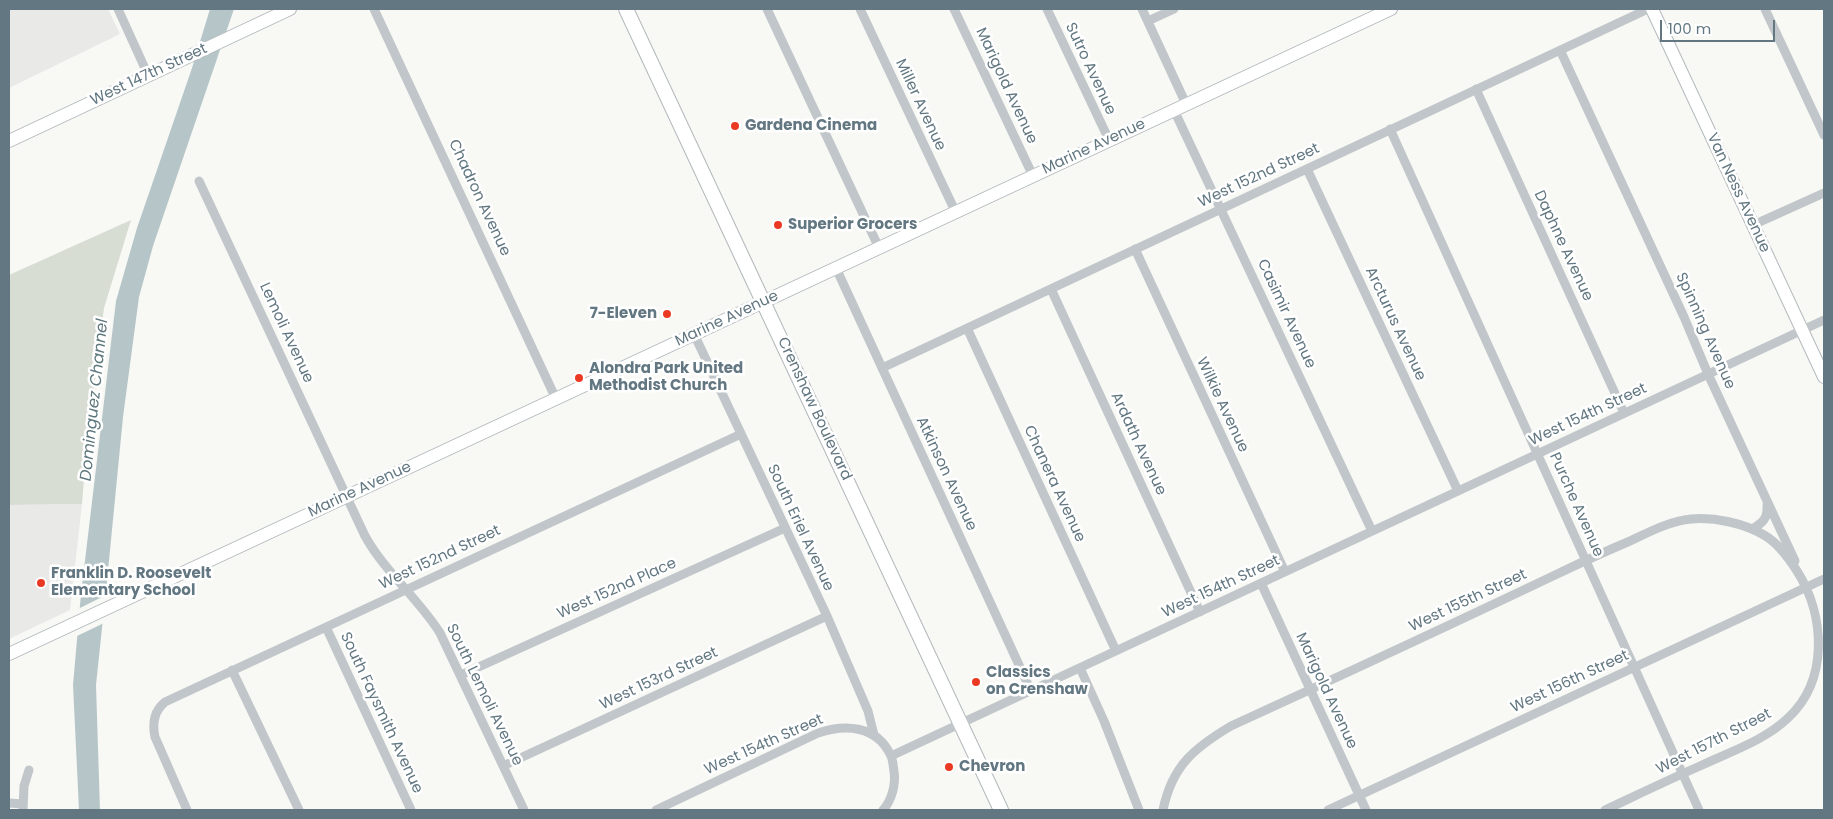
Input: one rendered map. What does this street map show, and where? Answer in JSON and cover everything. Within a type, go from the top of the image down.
[{"type":"main road","name":"West 147th Street","points":[[9,141],[290,9]]},
{"type":"main road","name":"Crenshaw Boulevard","points":[[626,9],[1001,810]]},
{"type":"main road","name":"Marine Avenue","points":[[9,654],[1391,9]]},
{"type":"main road","name":"Van Ness Avenue","points":[[1652,9],[1824,377]]},
{"type":"street","points":[[118,9],[148,75]]},
{"type":"street","name":"Chadron Avenue","points":[[374,9],[556,399]]},
{"type":"street","points":[[767,9],[879,248]]},
{"type":"street","name":"Miller Avenue","points":[[860,9],[956,213]]},
{"type":"street","name":"Marigold Avenue","points":[[954,9],[1032,176]]},
{"type":"street","name":"Sutro Avenue","points":[[1047,9],[1109,140]]},
{"type":"street","points":[[1142,9],[1186,104]]},
{"type":"street","points":[[1148,21],[1174,9]]},
{"type":"street","name":"West 152nd Street","points":[[882,368],[1648,9]]},
{"type":"street","points":[[1765,9],[1824,135]]},
{"type":"street","name":"Spinning Avenue","points":[[1560,50],[1824,624]]},
{"type":"street","name":"Daphne Avenue","points":[[1476,89],[1624,413]]},
{"type":"street","name":"Casimir Avenue","points":[[1174,110],[1372,531]]},
{"type":"street","name":"Purche Avenue","points":[[1390,130],[1699,810]]},
{"type":"street","name":"Arcturus Avenue","points":[[1307,169],[1458,491]]},
{"type":"street","name":"Lemoli Avenue","points":[[199,181],[347,496]]},
{"type":"street","points":[[1753,225],[1824,192]]},
{"type":"street","name":"Wilkie Avenue","points":[[1135,249],[1285,572]]},
{"type":"street","name":"Atkinson Avenue","points":[[836,268],[1031,691]]},
{"type":"street","name":"Ardath Avenue","points":[[1051,289],[1200,612]]},
{"type":"street","name":"West 154th Street","points":[[656,810],[818,733],[834,728],[848,727],[859,729],[874,736],[883,744],[891,756],[1824,320]]},
{"type":"street","name":"Chanera Avenue","points":[[967,328],[1116,651]]},
{"type":"street","name":"South Eriel Avenue","points":[[694,334],[827,616],[868,711],[874,736]]},
{"type":"street","name":"West 152nd Street","points":[[187,810],[154,737],[153,728],[156,714],[160,707],[172,698],[741,434]]},
{"type":"street","name":"South Lemoli Avenue","points":[[347,496],[372,548],[387,569],[423,608],[440,632],[524,810]]},
{"type":"street","points":[[1752,529],[1763,523],[1768,513],[1766,499]]},
{"type":"street","name":"West 155th Street","points":[[1163,810],[1166,795],[1186,758],[1197,748],[1231,726],[1657,528],[1690,519],[1728,522],[1752,529],[1775,543],[1788,557],[1808,587]]},
{"type":"street","name":"West 152nd Place","points":[[461,675],[785,528]]},
{"type":"street","name":"West 156th Street","points":[[1328,810],[1824,579]]},
{"type":"street","name":"Marigold Avenue","points":[[1261,583],[1366,810]]},
{"type":"street","name":"West 157th Street","points":[[1605,810],[1737,749],[1778,727],[1798,708],[1814,673],[1820,637],[1818,620],[1808,587]]},
{"type":"street","name":"West 153rd Street","points":[[503,766],[827,616]]},
{"type":"street","name":"South Faysmith Avenue","points":[[326,627],[411,810]]},
{"type":"street","points":[[1814,673],[1824,666]]},
{"type":"street","points":[[1080,668],[1104,721],[1139,810]]},
{"type":"street","points":[[232,670],[299,810]]},
{"type":"street","points":[[883,810],[893,792],[895,777],[891,756]]},
{"type":"street","points":[[9,803],[23,807],[24,786],[29,770]]},
{"type":"shaded area","points":[[9,9],[108,9],[120,34],[9,88]]},
{"type":"shaded area","points":[[210,9],[234,9],[153,246],[139,297],[123,417],[96,685],[100,810],[79,810],[73,685],[81,594],[116,301],[137,228],[192,68]]},
{"type":"shaded area","points":[[131,220],[104,308],[87,442],[82,504],[9,505],[9,275]]},
{"type":"shaded area","name":"Franklin D. Roosevelt Elementary School","points":[[82,504],[70,610],[9,639],[9,505]]},
{"type":"pier","points":[[108,594],[104,623],[75,637],[78,609]]},
{"type":"place","name":"Gardena Cinema","points":[[735,126]]},
{"type":"place","name":"Superior Grocers","points":[[778,225]]},
{"type":"place","name":"7-Eleven","points":[[667,314]]},
{"type":"place","name":"Alondra Park United Methodist Church","points":[[579,378]]},
{"type":"place","name":"Franklin D. Roosevelt Elementary School","points":[[41,583]]},
{"type":"place","name":"Classics on Crenshaw","points":[[976,682]]},
{"type":"place","name":"Chevron","points":[[949,767]]},
{"type":"water label","name":"Dominguez Channel","points":[[95,400]]}]
